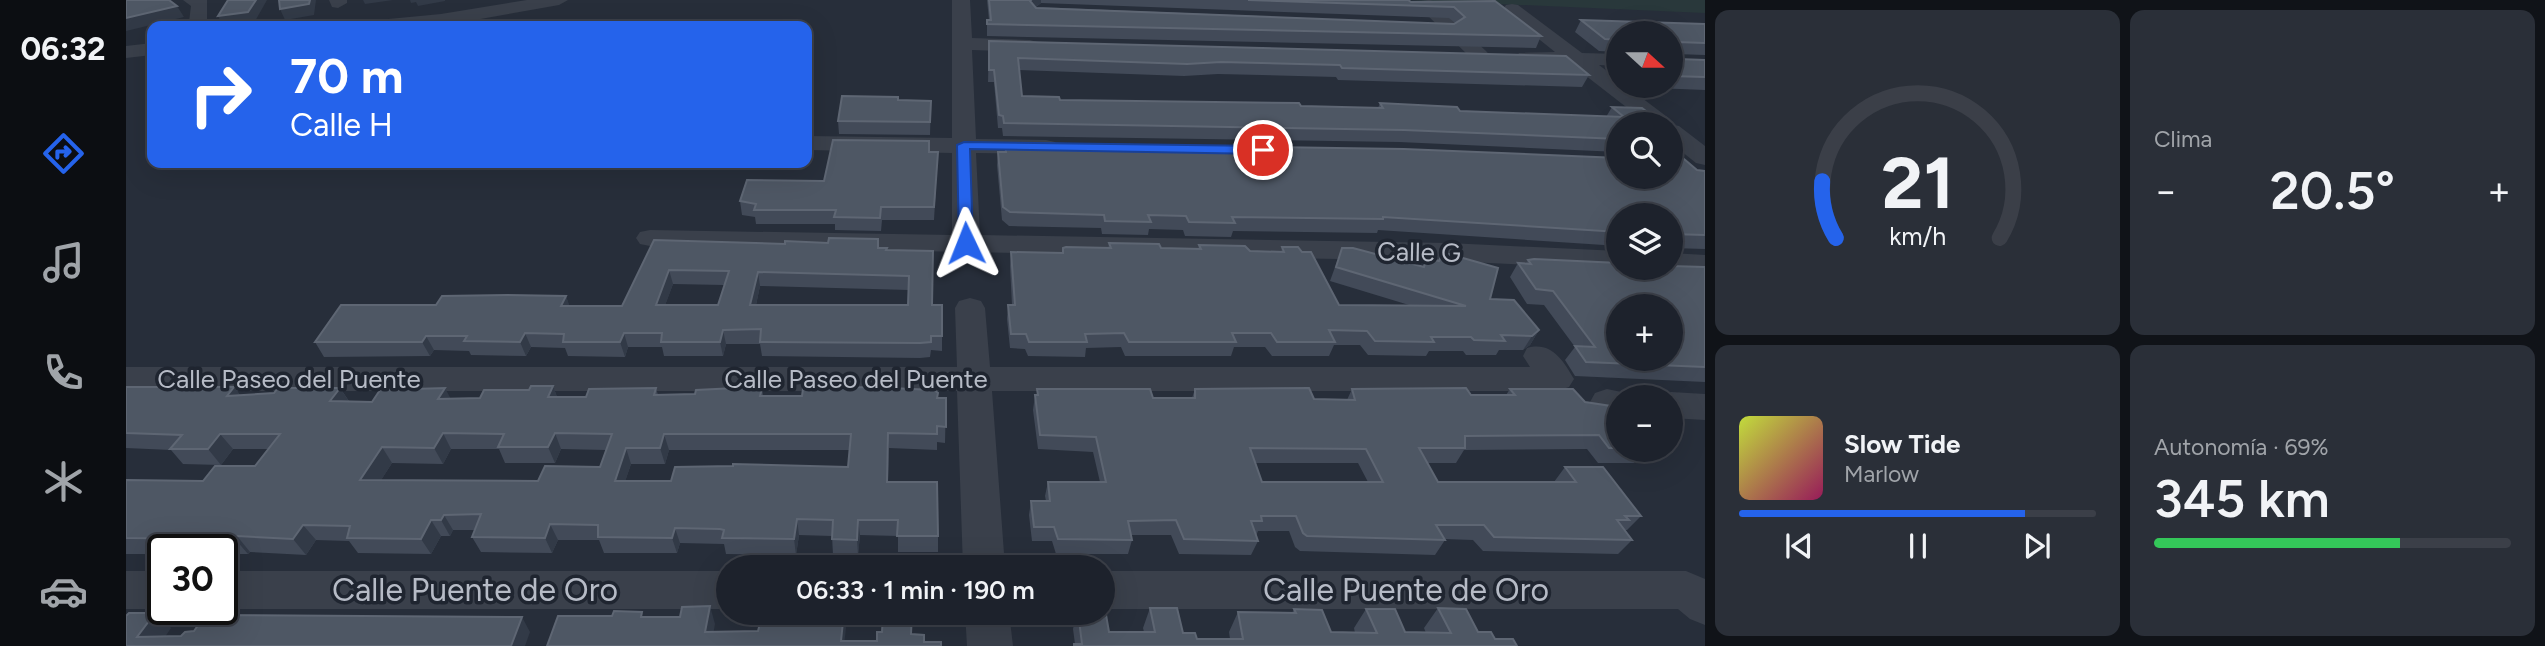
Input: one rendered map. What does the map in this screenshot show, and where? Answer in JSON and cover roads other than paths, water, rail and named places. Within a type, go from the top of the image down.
[{"type":"street","points":[[192,0],[200,2],[198,21]]},
{"type":"street","points":[[431,21],[559,0]]},
{"type":"street","points":[[961,0],[966,243]]},
{"type":"street","points":[[1427,5],[1449,27],[1494,56]]},
{"type":"street","points":[[1512,9],[1646,112]]},
{"type":"street","points":[[1422,26],[1449,27]]},
{"type":"street","points":[[962,44],[1046,40]]},
{"type":"street","points":[[126,52],[147,50]]},
{"type":"street","points":[[1452,55],[1606,60]]},
{"type":"street","points":[[1683,141],[1705,158]]},
{"type":"street","points":[[812,143],[1072,147]]},
{"type":"street","points":[[1683,165],[1705,166]]},
{"type":"street","name":"Calle G","points":[[650,238],[1448,252],[1606,259]]},
{"type":"street","points":[[1683,263],[1705,264]]},
{"type":"street","points":[[970,308],[983,555]]},
{"type":"street","name":"Calle Paseo del Puente","points":[[126,379],[1557,379],[1539,356]]},
{"type":"street","points":[[1683,406],[1705,407]]},
{"type":"street","points":[[126,590],[147,590]]},
{"type":"street","name":"Calle Puente de Oro","points":[[238,590],[716,590]]},
{"type":"street","name":"Calle Puente de Oro","points":[[1115,590],[1686,590],[1705,605]]},
{"type":"street","points":[[988,625],[990,646]]}]
